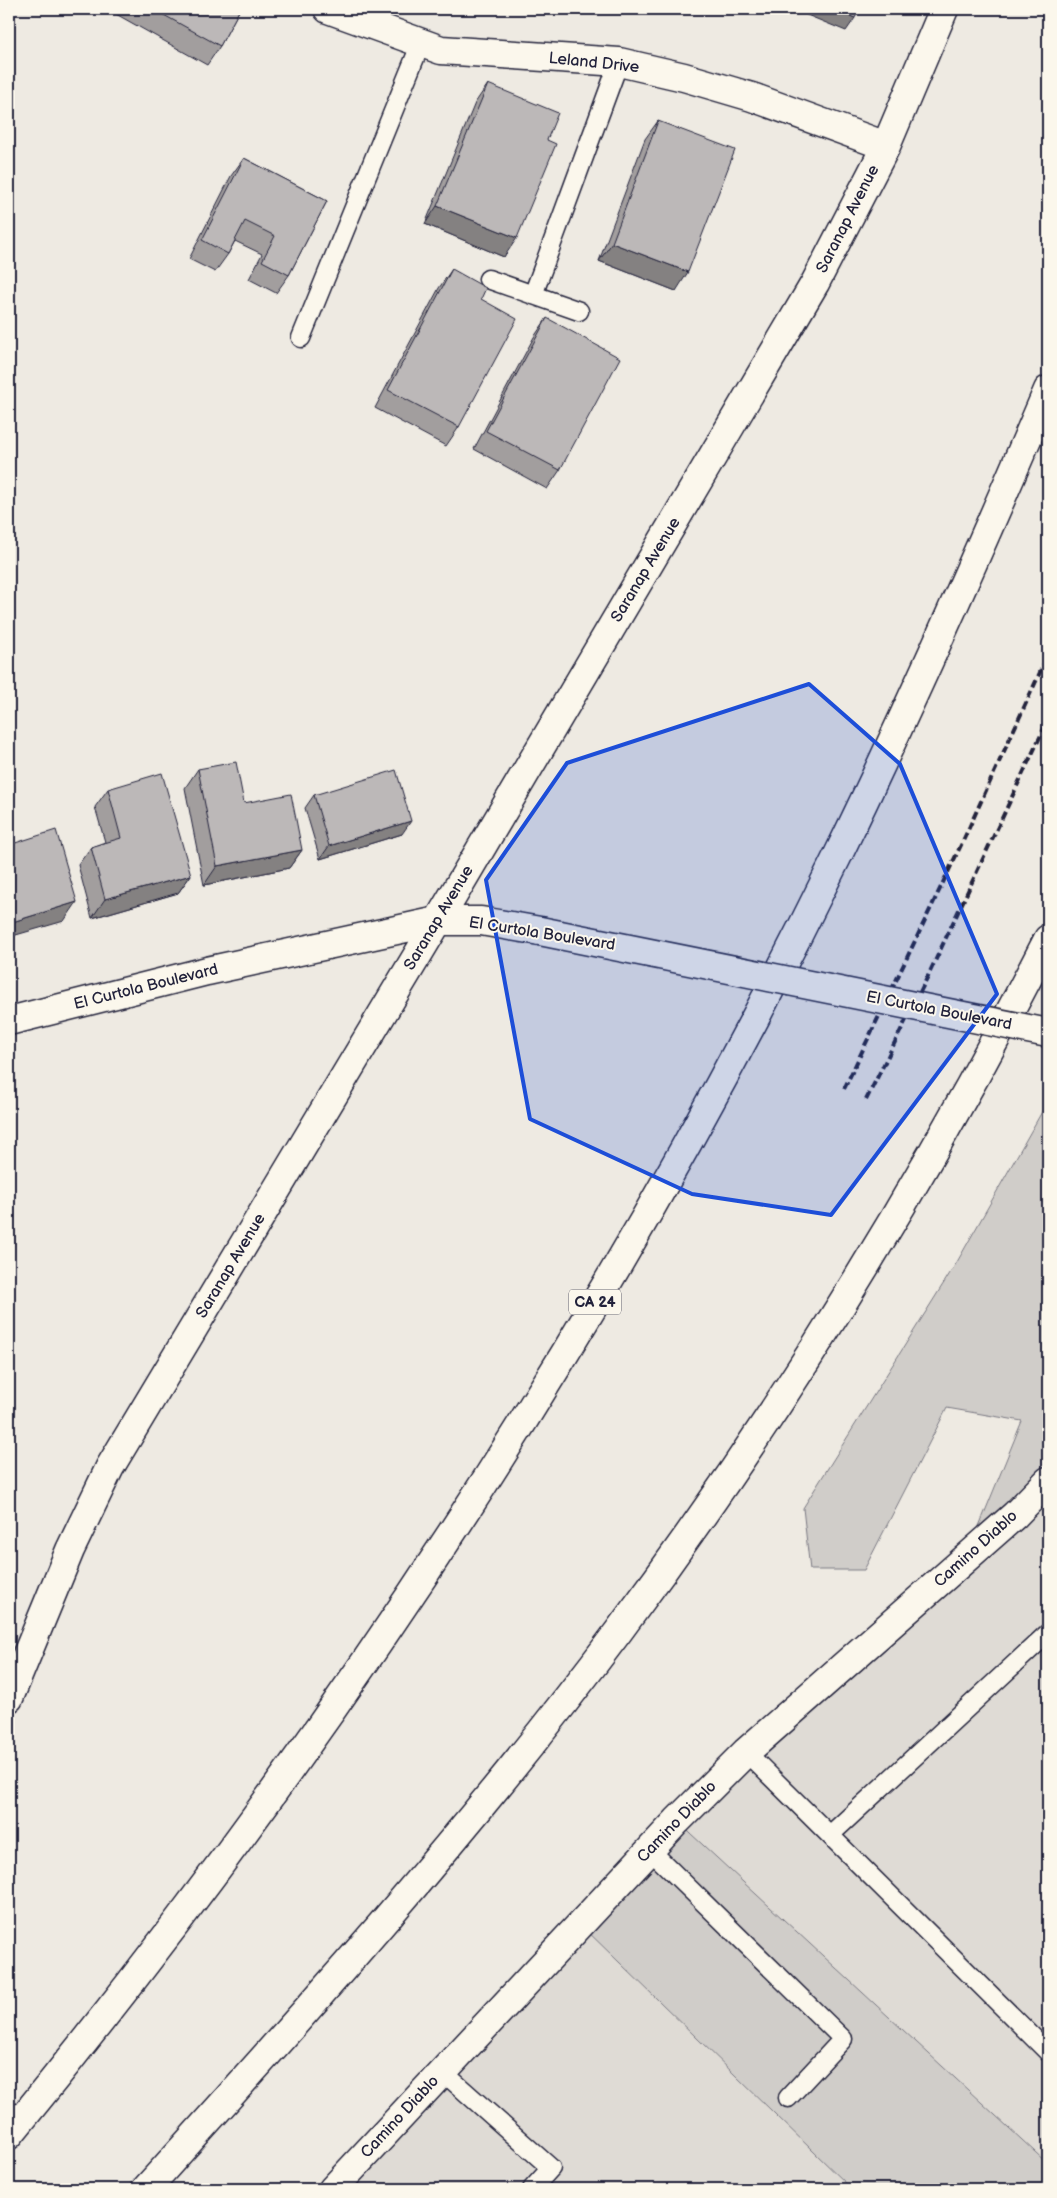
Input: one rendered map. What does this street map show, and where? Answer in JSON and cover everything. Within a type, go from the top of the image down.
[{"type":"main road","name":"Leland Drive","points":[[328,9],[440,50],[619,62],[684,77],[752,96],[886,146]]},
{"type":"main road","name":"Saranap Avenue","points":[[9,1698],[70,1550],[110,1467],[438,921],[782,342],[850,220],[886,146],[944,9]]},
{"type":"main road","name":"CA 24","points":[[9,2135],[81,2047],[176,1925],[269,1799],[359,1671],[483,1483],[612,1274],[727,1069],[836,860],[969,576],[1048,390]]},
{"type":"main road","name":"El Curtola Boulevard","points":[[9,1021],[207,971],[438,921],[481,922],[540,931],[1048,1033]]},
{"type":"main road","points":[[146,2189],[424,1876],[529,1747],[660,1574],[756,1436],[861,1271],[960,1104],[1048,939]]},
{"type":"main road","name":"Camino Diablo","points":[[333,2189],[650,1850],[746,1752],[1015,1515],[1048,1481]]},
{"type":"lane","points":[[301,338],[421,43]]},
{"type":"lane","points":[[533,295],[619,62]]},
{"type":"lane","points":[[488,279],[580,311]]},
{"type":"lane","points":[[830,1835],[1048,1632]]},
{"type":"lane","points":[[746,1752],[1048,2052]]},
{"type":"lane","points":[[650,1850],[843,2039],[788,2098]]},
{"type":"lane","points":[[443,2072],[551,2168],[532,2189]]},
{"type":"highlighted area","points":[[809,684],[900,764],[997,994],[831,1215],[692,1194],[530,1119],[486,880],[567,763]]},
{"type":"shaded area","points":[[1048,1101],[1048,1481],[966,1558],[1022,1421],[947,1408],[864,1570],[810,1570],[803,1508],[957,1262]]},
{"type":"shaded area","points":[[1048,1481],[1048,2164],[677,1821]]},
{"type":"shaded area","points":[[677,1821],[1048,2164],[1048,2189],[852,2189],[580,1924]]},
{"type":"shaded area","points":[[580,1924],[852,2189],[333,2189]]},
{"type":"building","points":[[153,9],[240,9],[220,46]]},
{"type":"building","points":[[833,9],[859,9],[855,18]]},
{"type":"building","points":[[488,84],[558,113],[547,140],[556,144],[517,238],[437,206]]},
{"type":"building","points":[[658,121],[735,150],[688,272],[612,243]]},
{"type":"building","points":[[244,158],[327,201],[289,275],[262,261],[275,236],[245,221],[228,254],[202,240]]},
{"type":"building","points":[[452,269],[486,288],[481,299],[517,319],[459,427],[388,390]]},
{"type":"building","points":[[547,318],[620,358],[560,470],[486,431]]},
{"type":"building","points":[[236,762],[244,803],[291,794],[302,850],[217,866],[198,769]]},
{"type":"building","points":[[396,770],[411,821],[329,846],[314,795]]},
{"type":"building","points":[[162,773],[191,875],[105,899],[91,847],[121,838],[108,789]]},
{"type":"building","points":[[56,830],[77,902],[9,923],[9,864],[11,863],[9,845]]},
{"type":"railway","points":[[844,1089],[962,843],[1048,655]]},
{"type":"railway","points":[[866,1100],[928,976],[1048,720]]}]
